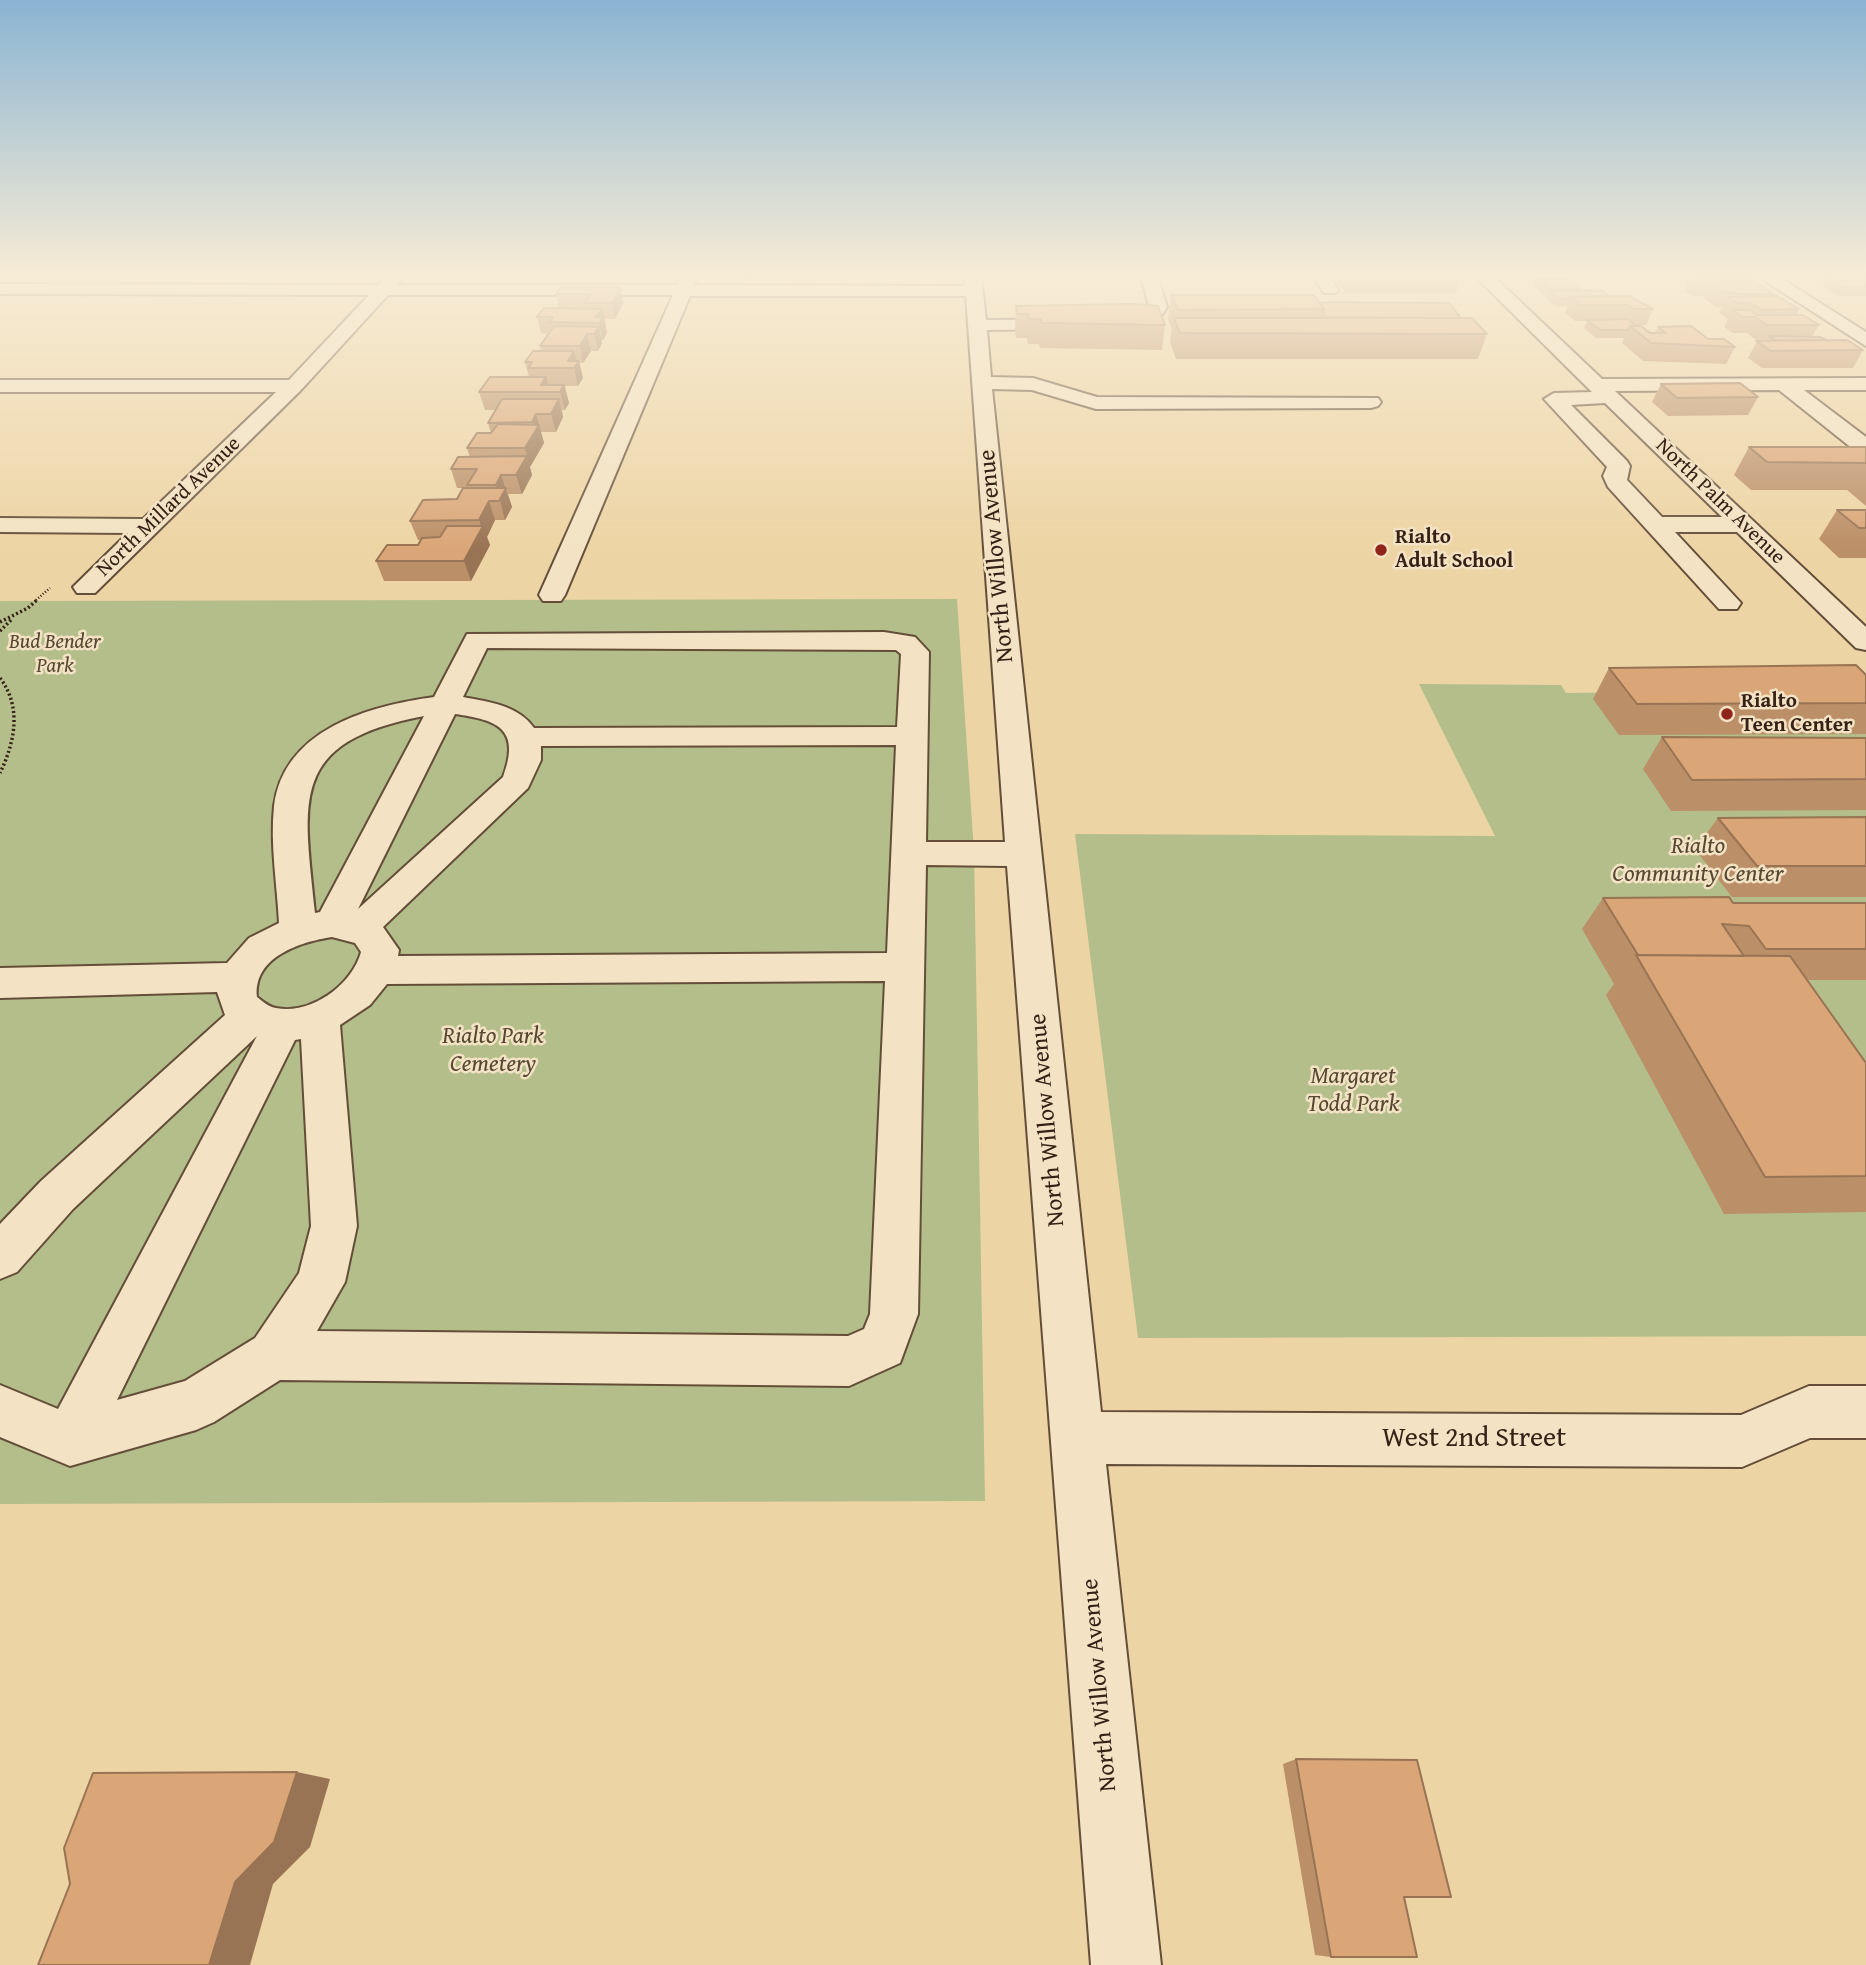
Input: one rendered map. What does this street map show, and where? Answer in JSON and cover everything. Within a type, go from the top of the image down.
[{"type":"street","name":"North Millard Avenue","points":[[86,587],[312,367]]},
{"type":"street","points":[[552,595],[651,367]]},
{"type":"street","name":"North Willow Avenue","points":[[981,367],[1126,1965]]},
{"type":"street","name":"North Palm Avenue","points":[[1579,367],[1866,642]]},
{"type":"street","points":[[982,383],[1033,384],[1096,403],[1371,402]]},
{"type":"street","points":[[1783,384],[1866,448]]},
{"type":"street","points":[[1728,603],[1616,482],[1614,476],[1619,466],[1554,399],[1605,391],[1783,384],[1866,384]]},
{"type":"street","points":[[0,386],[294,386]]},
{"type":"street","points":[[1656,524],[1744,525]]},
{"type":"street","points":[[0,525],[148,526]]},
{"type":"street","points":[[273,1355],[849,1361],[882,1346],[894,1314],[915,652],[905,643],[884,640],[477,640],[330,927]]},
{"type":"street","points":[[0,1410],[70,1440],[196,1404],[273,1355],[321,1282],[334,1226],[273,1008],[262,949],[330,927],[517,781],[528,751],[519,726],[505,716],[480,708],[445,704],[399,709],[349,728],[318,749],[300,775],[291,803],[330,927]]},
{"type":"street","points":[[525,737],[911,736]]},
{"type":"street","points":[[907,853],[1024,854]]},
{"type":"street","points":[[0,983],[273,1008],[356,997],[377,970],[380,957],[378,945],[330,927]]},
{"type":"street","points":[[377,970],[903,967]]},
{"type":"street","points":[[0,1257],[57,1195],[273,1008]]},
{"type":"street","points":[[70,1440],[273,1008]]},
{"type":"street","name":"West 2nd Street","points":[[1077,1438],[1742,1441],[1810,1412],[1866,1412]]},
{"type":"path","points":[[0,631],[16,615],[35,602]]},
{"type":"path","points":[[0,622],[16,615]]},
{"type":"path","points":[[0,678],[13,709],[15,735],[0,773]]},
{"type":"green space","name":"Rialto Park Cemetery","points":[[957,599],[974,852],[985,1501],[0,1504],[0,601]]},
{"type":"green space","points":[[1419,684],[1561,685],[1566,693],[1855,689],[1866,701],[1866,1336],[1138,1338],[1075,834],[1495,836]]},
{"type":"building","points":[[529,367],[575,367],[574,368]]},
{"type":"building","points":[[490,377],[546,377],[541,385],[564,385],[560,392],[479,392]]},
{"type":"building","points":[[1740,383],[1758,397],[1677,398],[1661,384]]},
{"type":"building","points":[[502,399],[559,399],[551,414],[536,414],[532,422],[488,423]]},
{"type":"building","points":[[498,424],[539,425],[525,448],[467,448],[477,433],[491,433]]},
{"type":"building","points":[[1749,447],[1866,447],[1866,463],[1767,462]]},
{"type":"building","points":[[527,456],[516,475],[501,475],[496,485],[467,485],[477,469],[451,469],[458,457]]},
{"type":"building","points":[[463,488],[506,488],[499,501],[489,501],[479,520],[410,521],[423,500],[457,499]]},
{"type":"building","points":[[1837,510],[1866,510],[1866,528],[1859,528]]},
{"type":"building","points":[[447,526],[483,526],[464,561],[376,561],[387,545],[418,545],[422,538],[440,537]]},
{"type":"building","points":[[1856,665],[1866,675],[1866,703],[1637,704],[1609,668]]},
{"type":"building","points":[[1662,737],[1866,738],[1866,779],[1692,780]]},
{"type":"building","points":[[1866,817],[1866,866],[1757,866],[1718,818]]},
{"type":"building","points":[[1729,897],[1733,903],[1866,903],[1866,949],[1766,949],[1749,926],[1722,924],[1744,956],[1638,955],[1603,898]]},
{"type":"building","points":[[1636,955],[1790,956],[1866,1063],[1866,1176],[1765,1177]]},
{"type":"building","points":[[1296,1759],[1417,1760],[1451,1897],[1404,1897],[1417,1957],[1331,1957]]},
{"type":"building","points":[[297,1772],[274,1842],[235,1882],[209,1965],[38,1965],[70,1884],[64,1848],[93,1773]]},
{"type":"place","name":"Rialto Adult School","points":[[1381,550]]},
{"type":"place","name":"Rialto Teen Center","points":[[1727,714]]},
{"type":"park label","name":"Bud Bender Park","points":[[55,655]]},
{"type":"park label","name":"Rialto Community Center","points":[[1698,861]]},
{"type":"park label","name":"Margaret Todd Park","points":[[1353,1091]]}]
